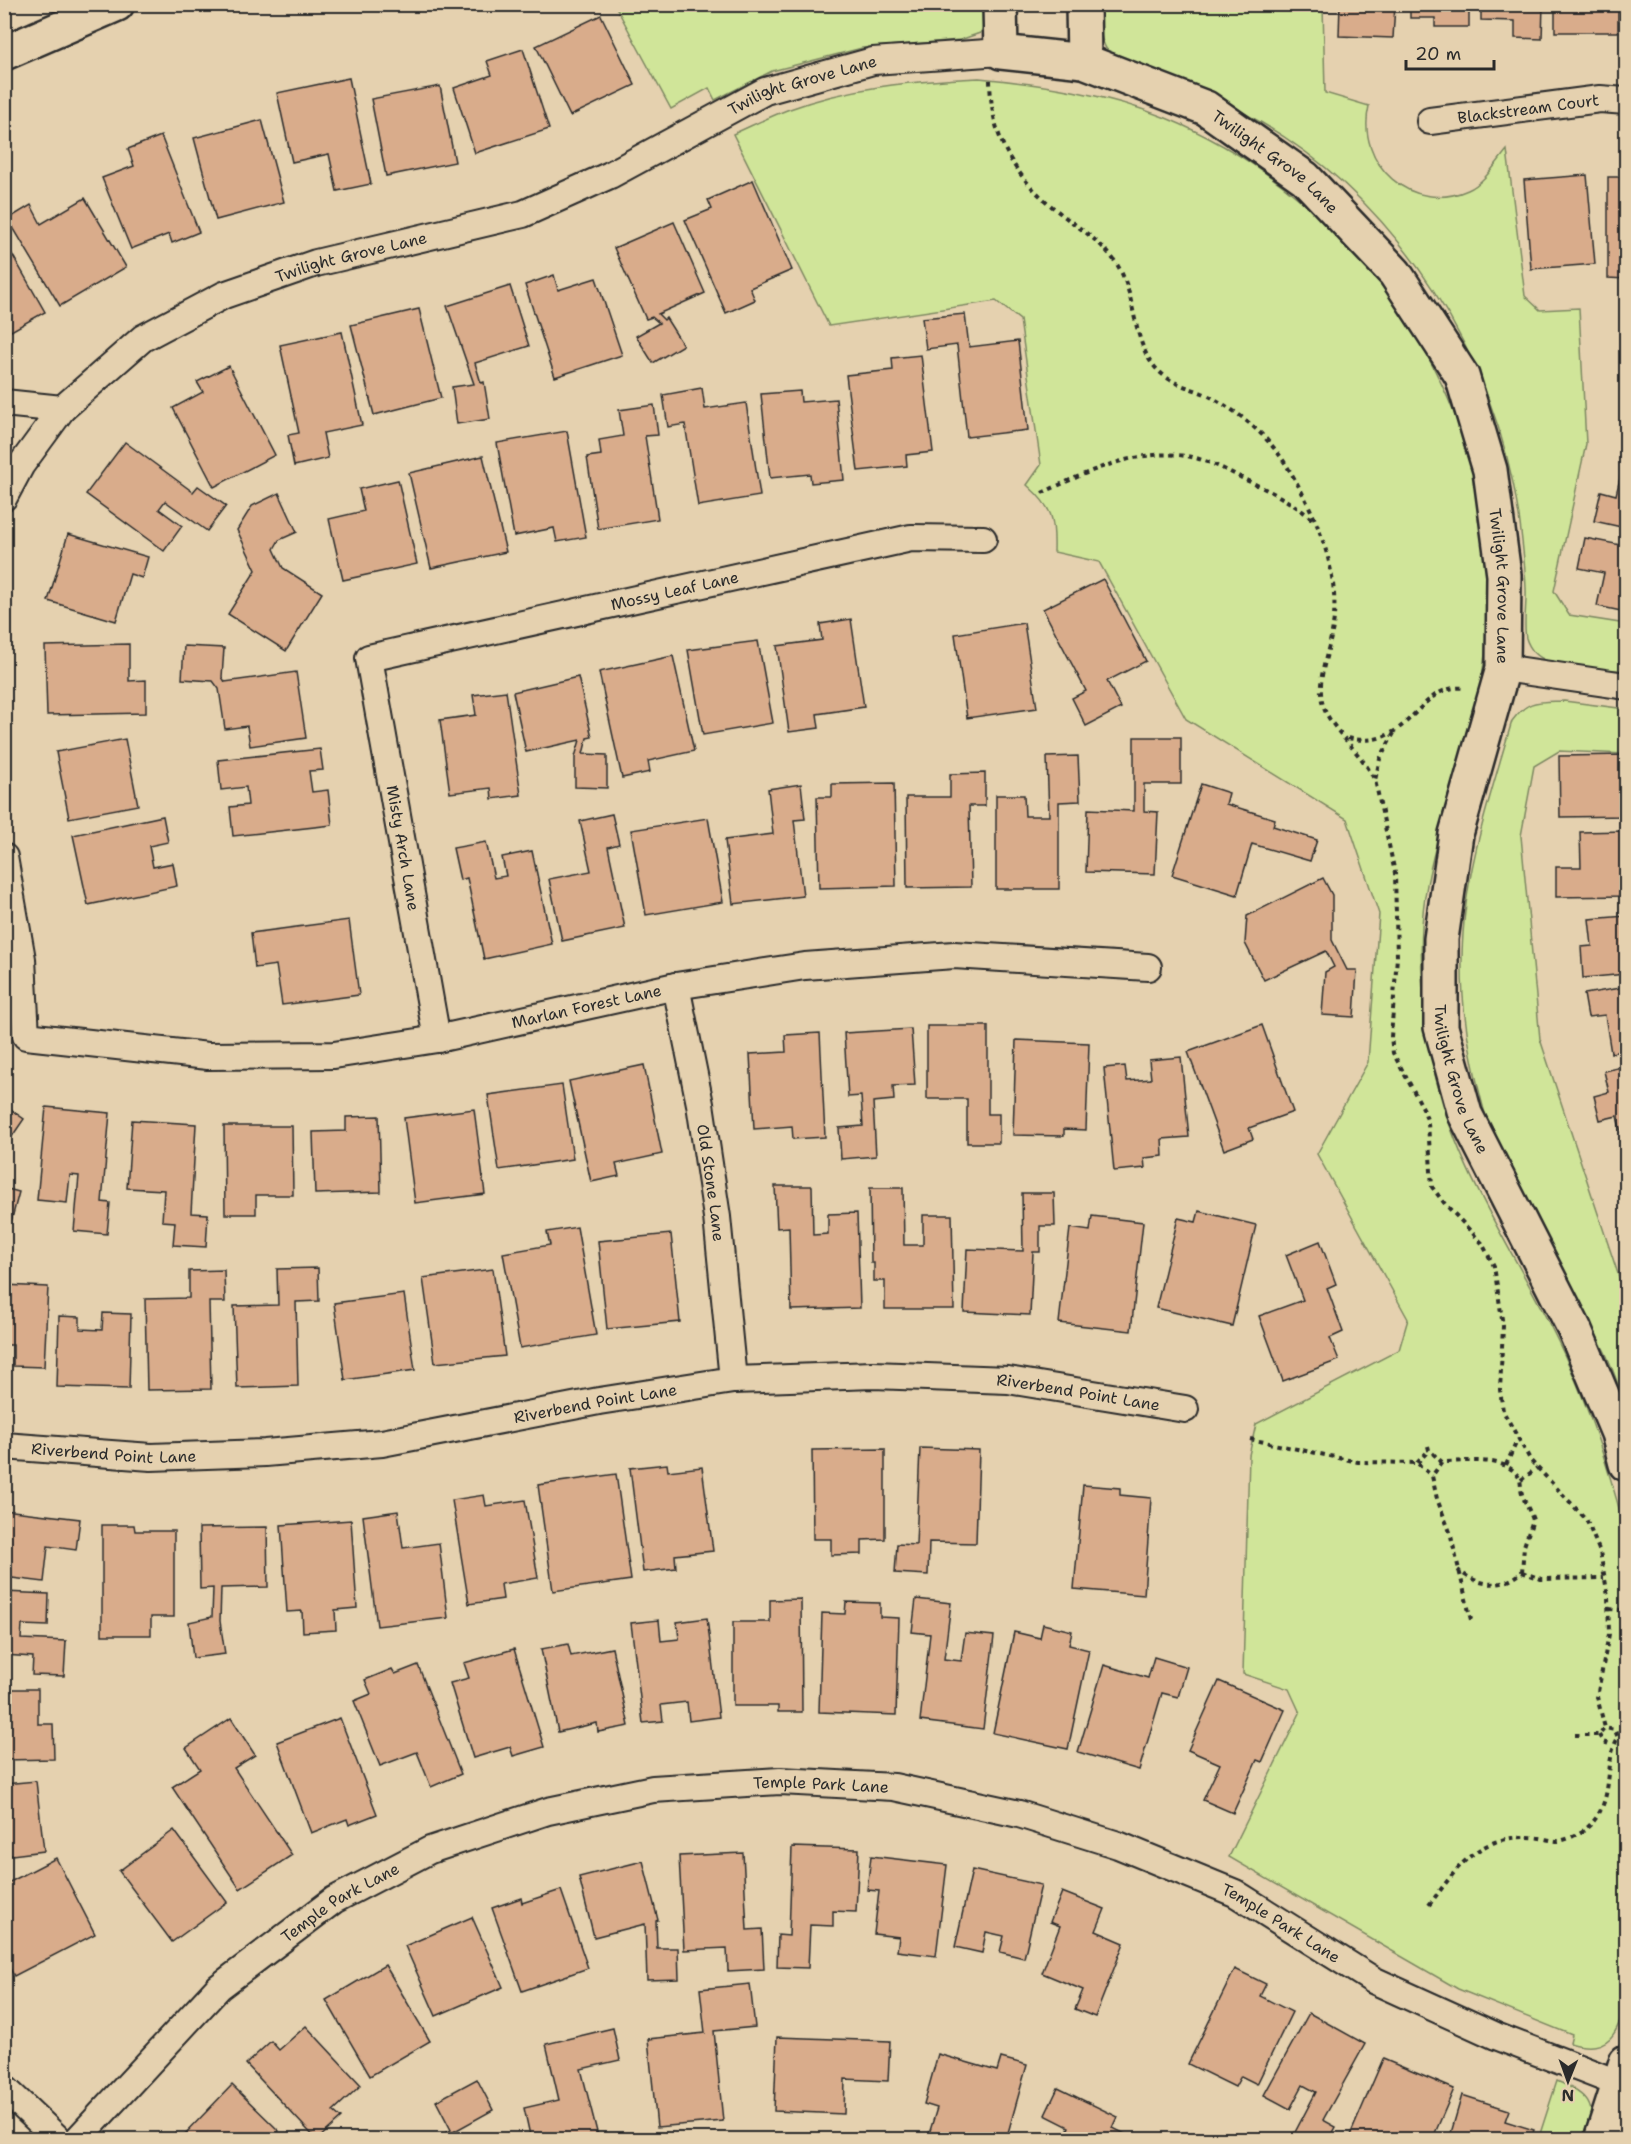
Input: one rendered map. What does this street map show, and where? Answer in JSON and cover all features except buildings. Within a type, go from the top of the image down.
[{"type":"street","points":[[4,53],[117,4]]},
{"type":"street","points":[[1000,4],[1001,52]]},
{"type":"street","points":[[1083,4],[1084,61]]},
{"type":"street","name":"Twilight Grove Lane","points":[[4,497],[21,465],[62,409],[143,338],[224,295],[316,263],[523,214],[610,175],[765,91],[873,61],[1001,52],[1084,61],[1206,108],[1305,178],[1395,273],[1462,376],[1490,470],[1504,575],[1503,668],[1456,834],[1441,939],[1442,1027],[1465,1114],[1574,1328],[1618,1433],[1626,1464]]},
{"type":"street","name":"Blackstream Court","points":[[1430,121],[1600,99],[1626,101]]},
{"type":"street","points":[[4,403],[62,409]]},
{"type":"street","name":"Mossy Leaf Lane","points":[[369,658],[910,538],[983,539]]},
{"type":"street","name":"Misty Arch Lane","points":[[369,658],[437,1039]]},
{"type":"street","points":[[1503,668],[1626,686]]},
{"type":"street","name":"Marlan Forest Lane","points":[[4,857],[22,959],[26,1036],[208,1056],[334,1055],[437,1039],[676,986],[805,966],[954,955],[1148,967]]},
{"type":"street","name":"Old Stone Lane","points":[[676,986],[700,1104],[717,1217],[733,1380]]},
{"type":"street","name":"Riverbend Point Lane","points":[[4,1446],[151,1457],[265,1453],[382,1443],[599,1401],[733,1380],[873,1375],[1008,1380],[1185,1409]]},
{"type":"street","name":"Temple Park Lane","points":[[77,2139],[219,1987],[334,1900],[430,1850],[548,1811],[653,1789],[780,1781],[894,1787],[1019,1814],[1118,1845],[1235,1893],[1373,1980],[1496,2036],[1623,2073]]},
{"type":"street","points":[[1601,2139],[1623,2073]]},
{"type":"street","points":[[4,2088],[59,2139]]},
{"type":"path","points":[[990,88],[997,129],[1011,164],[1038,195],[1088,234],[1114,261],[1124,280],[1143,345],[1151,362],[1162,374],[1222,404],[1262,434],[1289,471],[1313,520],[1327,558],[1334,614],[1321,685],[1322,704],[1332,724],[1361,755],[1375,780],[1380,759],[1394,733],[1440,692],[1452,688],[1470,688]]},
{"type":"path","points":[[1042,493],[1105,466],[1146,456],[1173,455],[1196,458],[1224,469],[1284,498],[1313,520]]},
{"type":"path","points":[[1345,738],[1372,739],[1394,733]]},
{"type":"path","points":[[1251,1438],[1358,1462],[1417,1463],[1432,1476],[1471,1620]]},
{"type":"path","points":[[1506,1465],[1517,1440],[1537,1468],[1586,1519],[1600,1552],[1609,1609],[1607,1649],[1596,1697],[1605,1728]]},
{"type":"path","points":[[1417,1463],[1428,1448],[1442,1462],[1506,1465],[1521,1480],[1522,1495],[1533,1520],[1524,1546],[1522,1572]]},
{"type":"path","points":[[1432,1476],[1442,1462]]},
{"type":"path","points":[[1521,1480],[1537,1468]]},
{"type":"path","points":[[1458,1569],[1466,1576],[1489,1585],[1506,1582],[1522,1572]]},
{"type":"path","points":[[1522,1572],[1541,1579],[1604,1578]]},
{"type":"path","points":[[1609,1609],[1621,1610],[1626,1619]]},
{"type":"path","points":[[1429,1905],[1460,1865],[1482,1848],[1521,1837],[1559,1841],[1590,1826],[1604,1804],[1608,1790],[1612,1744],[1618,1738],[1618,1733],[1612,1728],[1605,1728],[1599,1735],[1575,1735]]},
{"type":"path","points":[[1599,1735],[1603,1742],[1612,1744]]},
{"type":"green space","points":[[991,4],[991,18],[980,33],[960,40],[862,48],[772,71],[715,100],[709,88],[671,109],[615,5]]},
{"type":"green space","points":[[1100,5],[1323,5],[1325,93],[1369,106],[1367,127],[1371,147],[1379,165],[1392,179],[1408,190],[1427,196],[1447,196],[1474,187],[1507,150],[1525,296],[1540,310],[1579,308],[1586,444],[1554,591],[1569,615],[1626,624],[1626,671],[1578,668],[1553,663],[1543,659],[1529,646],[1525,632],[1526,579],[1519,516],[1507,457],[1488,399],[1464,343],[1434,291],[1398,241],[1357,197],[1312,157],[1262,123],[1207,95],[1113,58],[1102,39]]},
{"type":"green space","points":[[979,78],[1074,91],[1120,102],[1166,118],[1226,148],[1283,186],[1334,231],[1379,282],[1417,338],[1448,399],[1471,463],[1486,545],[1488,592],[1485,654],[1474,714],[1439,836],[1425,896],[1421,938],[1424,1002],[1433,1065],[1457,1145],[1492,1218],[1568,1363],[1599,1442],[1625,1530],[1626,1999],[1620,2022],[1615,2031],[1603,2043],[1594,2046],[1570,2043],[1572,2035],[1458,1989],[1229,1857],[1300,1713],[1289,1689],[1243,1674],[1249,1455],[1256,1424],[1399,1350],[1408,1319],[1317,1154],[1368,1062],[1379,914],[1347,819],[1186,719],[1099,562],[1054,552],[1051,515],[1036,493],[1027,485],[1041,465],[1020,320],[996,301],[829,326],[733,134],[787,110],[834,96],[906,83]]},
{"type":"green space","points":[[1564,701],[1626,709],[1626,754],[1559,751],[1534,766],[1521,836],[1540,1039],[1626,1298],[1626,1407],[1607,1355],[1518,1189],[1492,1134],[1473,1064],[1465,1017],[1462,973],[1463,931],[1468,890],[1476,849],[1512,721],[1523,709],[1534,703]]},
{"type":"green space","points":[[1557,2081],[1576,2091],[1588,2102],[1592,2117],[1587,2139],[1538,2140]]}]
